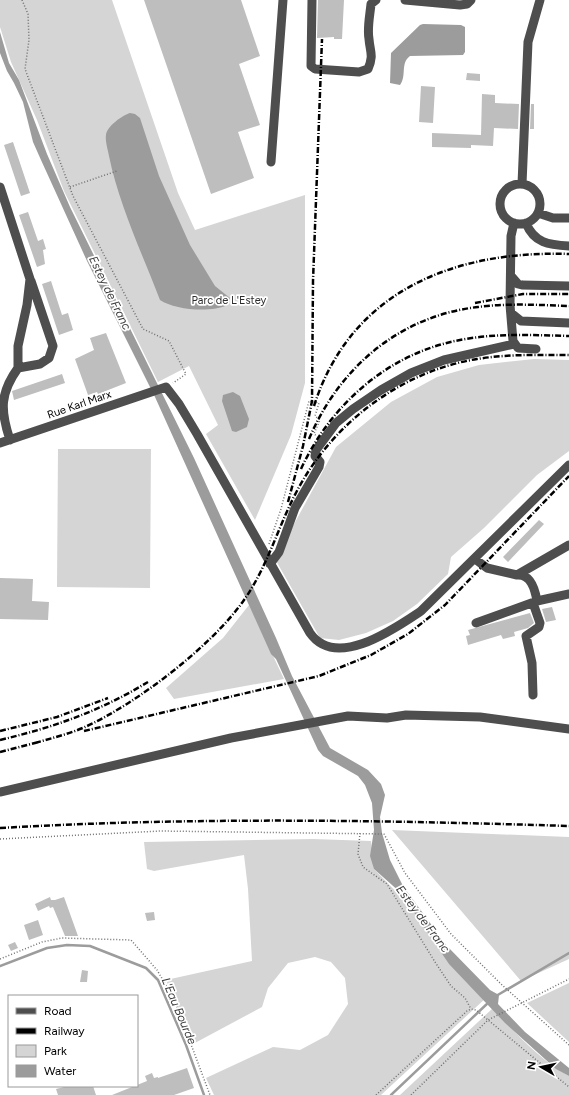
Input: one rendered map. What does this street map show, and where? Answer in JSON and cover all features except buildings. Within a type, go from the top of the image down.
[{"type":"street","points":[[271,162],[283,0]]},
{"type":"street","points":[[312,0],[311,66],[315,69],[359,72],[368,69],[372,62],[372,51],[369,39],[371,4],[376,0]]},
{"type":"street","points":[[405,0],[460,5],[467,4],[471,0]]},
{"type":"street","points":[[522,184],[528,42],[540,0]]},
{"type":"street","points":[[522,184],[534,189],[538,194],[540,207],[538,213],[531,221],[526,223],[514,223],[504,216],[501,210],[501,197],[510,187],[522,184]]},
{"type":"street","points":[[0,186],[53,346],[50,358],[40,364],[18,368],[8,379],[3,392],[4,423],[10,440]]},
{"type":"street","points":[[538,213],[553,218],[569,218]]},
{"type":"street","points":[[514,223],[510,236],[511,313],[514,344],[518,348],[536,349]]},
{"type":"street","points":[[526,223],[535,238],[545,243],[569,246]]},
{"type":"street","points":[[511,276],[518,284],[522,285],[569,286]]},
{"type":"street","points":[[18,368],[18,346],[27,305],[30,279]]},
{"type":"street","points":[[511,313],[521,321],[569,322]]},
{"type":"street","points":[[270,564],[279,552],[295,508],[319,467],[320,462],[315,457],[315,453],[336,423],[353,409],[381,390],[411,373],[444,360],[514,344]]},
{"type":"street","points":[[163,388],[179,404],[270,564],[316,641],[323,646],[336,648],[350,647],[364,643],[396,628],[421,611],[476,559],[569,465]]},
{"type":"street","name":"Rue Karl Marx","points":[[0,443],[163,388]]},
{"type":"street","points":[[517,575],[569,545]]},
{"type":"street","points":[[476,559],[487,568],[517,575],[523,574],[527,577],[535,591],[535,602],[540,624],[539,627],[526,636],[532,663],[533,695]]},
{"type":"street","points":[[476,622],[535,602],[569,594]]},
{"type":"street","points":[[0,792],[231,738],[348,716],[387,718],[406,715],[480,716],[569,729]]},
{"type":"path","points":[[22,0],[28,14],[29,40],[25,69],[70,187],[143,329],[169,341],[186,374],[163,388]]},
{"type":"path","points":[[70,187],[117,171]]},
{"type":"path","points":[[264,553],[281,509],[308,401],[318,403],[315,416],[320,420],[314,434],[323,440]]},
{"type":"path","points":[[0,839],[161,831],[382,833],[389,841],[396,858],[422,898],[451,934],[501,984],[569,1045]]},
{"type":"path","points":[[360,833],[358,854],[363,868],[387,884],[434,962],[451,986],[465,998],[471,1009]]},
{"type":"path","points":[[0,959],[42,942],[62,938],[131,940],[157,970],[174,999],[210,1095]]},
{"type":"path","points":[[411,1095],[488,1020],[569,979]]},
{"type":"path","points":[[376,1095],[467,1011],[471,1009],[476,1010],[569,1087]]},
{"type":"green space","name":"Parc de L'Estey","points":[[0,0],[112,0],[178,193],[195,230],[305,195],[305,383],[291,435],[255,520],[206,434],[218,425],[189,366],[158,382],[64,191],[37,120],[11,62],[0,27]]},
{"type":"green space","points":[[534,359],[569,360],[569,451],[537,475],[484,528],[451,557],[448,574],[417,604],[393,621],[366,633],[339,640],[320,638],[275,559],[336,447],[391,402],[437,377],[479,365]]},
{"type":"green space","points":[[58,449],[151,449],[150,588],[57,587]]},
{"type":"green space","points":[[249,605],[284,679],[174,699],[166,688],[223,638]]},
{"type":"green space","points":[[392,830],[569,837],[569,959],[521,981]]},
{"type":"green space","points":[[313,839],[371,841],[374,869],[411,907],[487,997],[381,1095],[214,1095],[206,1078],[273,1047],[300,1050],[328,1035],[348,1004],[345,978],[331,962],[315,957],[288,963],[268,988],[262,1007],[193,1044],[166,980],[252,961],[248,889],[244,855],[154,871],[147,869],[144,842]]},
{"type":"green space","points":[[569,983],[569,1042],[527,1003]]},
{"type":"green space","points":[[493,1008],[538,1054],[558,1070],[569,1076],[569,1095],[400,1095]]},
{"type":"water","points":[[420,25],[461,25],[465,27],[465,52],[463,55],[410,56],[405,62],[403,78],[400,85],[390,83],[391,53]]},
{"type":"water","name":"Estey de Franc","points":[[0,32],[9,63],[19,80],[47,154],[70,207],[194,458],[292,676],[330,748],[368,770],[381,784],[385,795],[380,817],[382,833],[390,860],[403,886],[447,946],[490,990],[499,995],[498,1004],[525,1032],[569,1068],[569,1076],[556,1069],[505,1023],[449,964],[401,893],[374,869],[370,856],[374,830],[372,803],[365,785],[358,776],[323,756],[318,750],[276,659],[271,654],[155,397],[87,261],[33,142],[23,102],[7,71],[0,53]]},
{"type":"water","points":[[130,113],[135,114],[140,118],[159,176],[190,245],[215,286],[230,298],[228,305],[203,310],[174,306],[160,300],[125,211],[113,174],[106,143],[106,135],[109,128],[120,118]]},
{"type":"water","points":[[233,392],[240,396],[249,419],[247,427],[236,432],[232,431],[222,401],[223,395]]},
{"type":"waterway","name":"L'Eau Bourde","points":[[0,966],[47,948],[67,945],[90,946],[146,968],[158,980],[186,1045],[204,1095]]},
{"type":"waterway","points":[[496,996],[569,953]]},
{"type":"waterway","points":[[391,1095],[489,1002]]},
{"type":"railway","points":[[288,502],[303,446],[312,401],[313,281],[322,39]]},
{"type":"railway","points":[[314,406],[331,366],[354,333],[381,306],[413,285],[448,270],[487,260],[527,255],[569,254]]},
{"type":"railway","points":[[475,303],[523,294],[569,294]]},
{"type":"railway","points":[[309,439],[322,413],[337,390],[355,368],[375,350],[398,334],[422,321],[449,312],[478,307],[512,305],[569,306]]},
{"type":"railway","points":[[301,469],[314,445],[329,423],[346,403],[365,385],[386,369],[409,356],[460,340],[487,336],[569,336]]},
{"type":"railway","points":[[35,743],[85,727],[127,704],[172,672],[213,636],[244,600],[260,574],[291,503],[313,465],[331,442],[373,403],[422,375],[449,365],[500,356],[569,355]]},
{"type":"railway","points":[[84,731],[319,676],[371,655],[408,634],[445,605],[569,476]]},
{"type":"railway","points":[[0,740],[40,730],[95,710],[148,682]]},
{"type":"railway","points":[[0,731],[57,717],[108,698]]},
{"type":"railway","points":[[0,752],[39,742]]},
{"type":"railway","points":[[0,828],[142,822],[213,821],[356,821],[569,826]]}]
